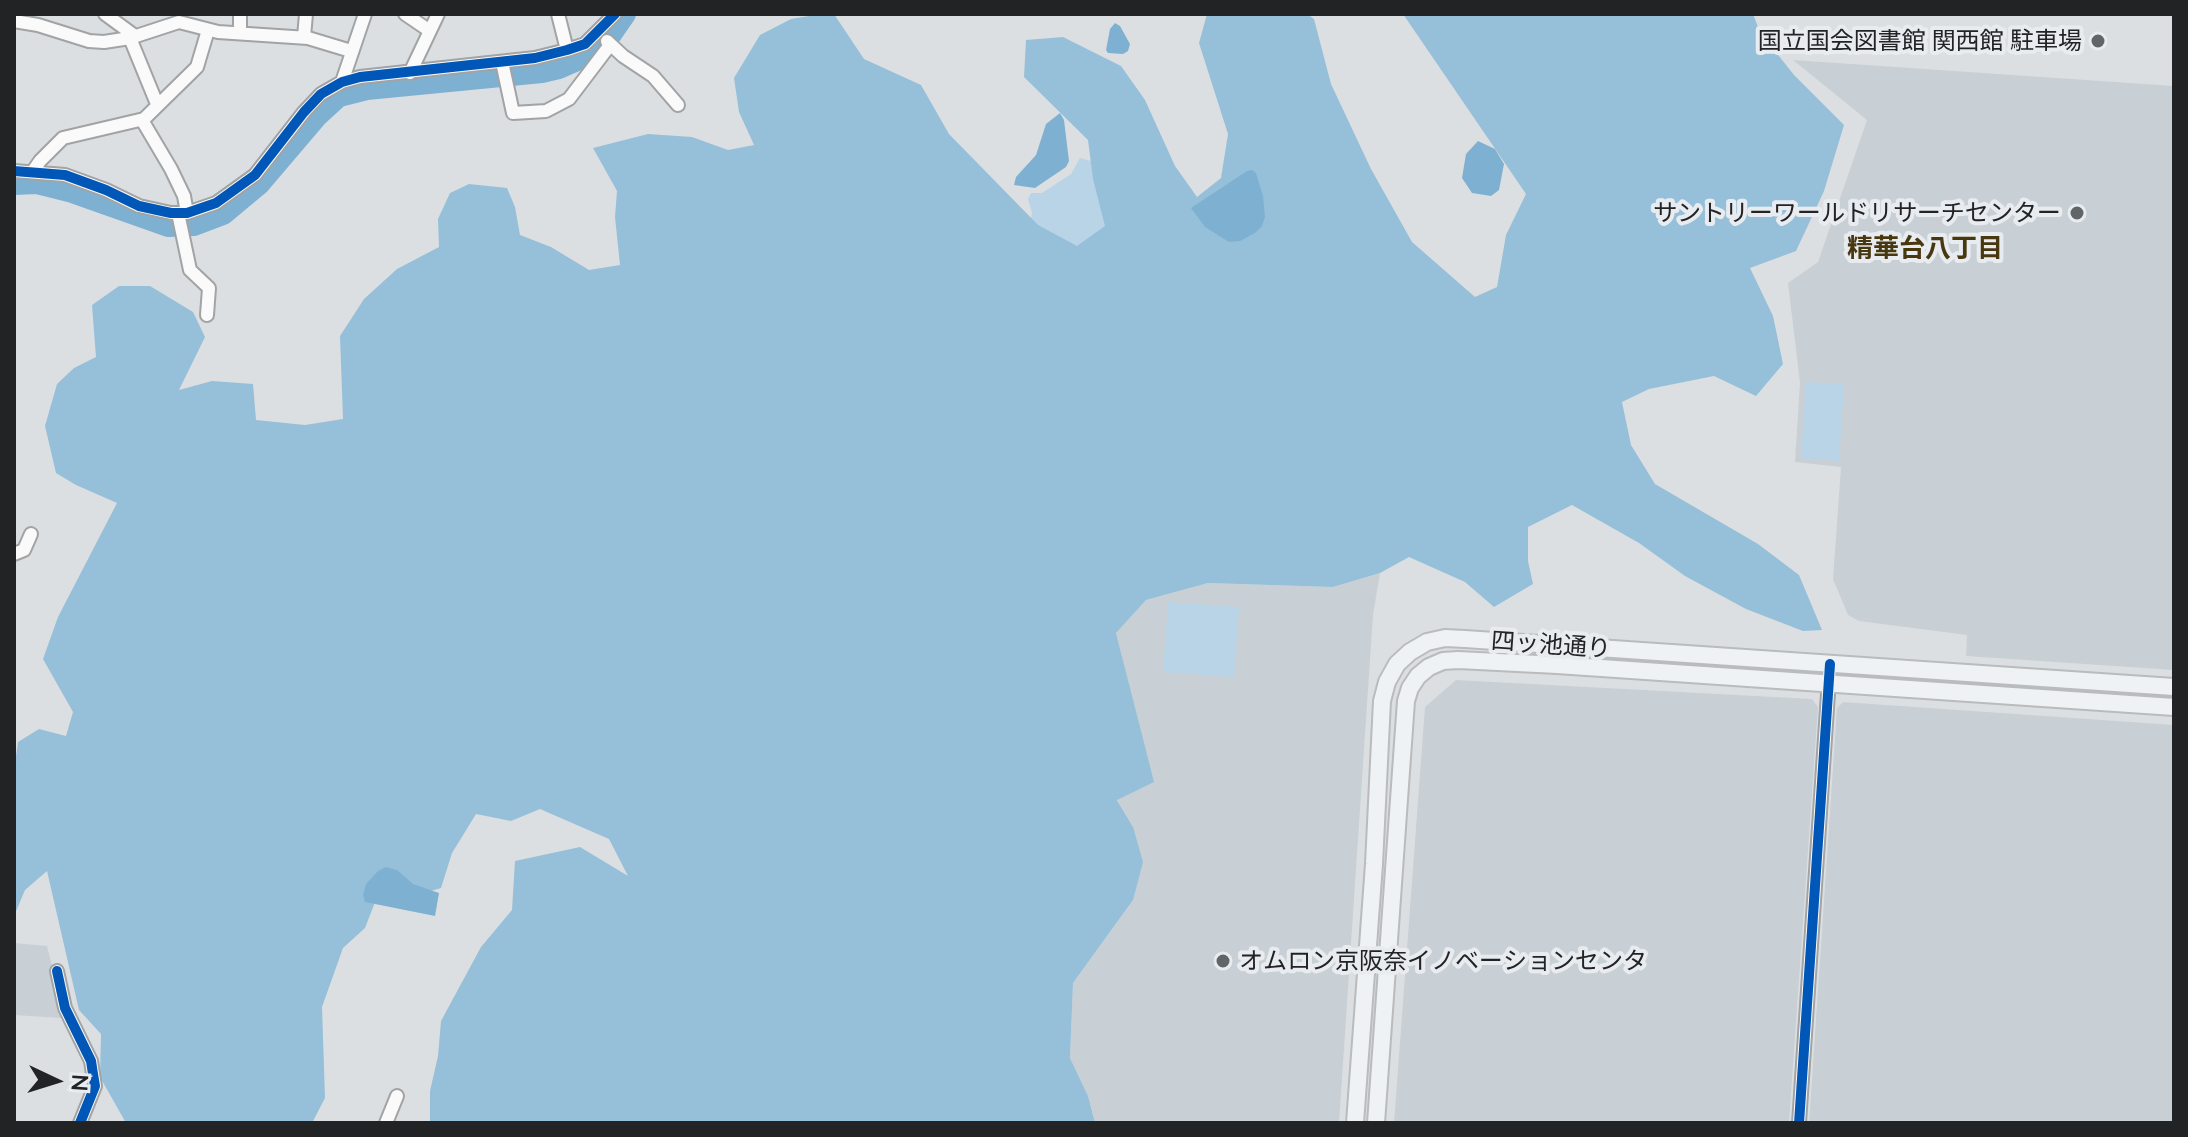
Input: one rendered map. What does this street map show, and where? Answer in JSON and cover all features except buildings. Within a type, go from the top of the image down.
[{"type":"main road","name":"四ッ池通り","points":[[1355,1123],[1374,864],[1382,701],[1387,682],[1397,664],[1427,642],[1445,638],[2174,687]]},
{"type":"main road","name":"四ッ池通り","points":[[1376,1123],[1406,701],[1418,676],[1443,661],[2174,707]]},
{"type":"street","points":[[105,14],[132,37],[157,104]]},
{"type":"street","points":[[240,14],[240,33]]},
{"type":"street","points":[[304,37],[306,14]]},
{"type":"street","points":[[342,82],[365,14]]},
{"type":"street","points":[[405,14],[430,31]]},
{"type":"street","points":[[410,73],[438,14]]},
{"type":"street","points":[[558,14],[567,50]]},
{"type":"street","points":[[503,69],[513,113],[546,111],[569,99],[615,14]]},
{"type":"street","points":[[14,21],[89,41],[113,42],[179,22],[208,30],[304,37],[351,51]]},
{"type":"street","points":[[33,171],[63,138],[142,120],[197,67],[208,30]]},
{"type":"street","points":[[14,171],[65,175],[139,206],[181,219],[216,203],[255,175],[304,112],[321,94],[342,82],[360,77],[503,69],[604,38]]},
{"type":"street","points":[[604,38],[653,76],[678,105]]},
{"type":"street","points":[[142,120],[184,196],[181,219],[190,270],[209,288],[207,315]]},
{"type":"street","points":[[14,554],[24,550],[31,534]]},
{"type":"street","points":[[1799,1123],[1830,664]]},
{"type":"street","points":[[57,971],[65,1008],[91,1061],[95,1086],[80,1123]]},
{"type":"street","points":[[386,1123],[397,1096]]},
{"type":"shaded area","points":[[834,14],[864,59],[921,85],[949,134],[1038,225],[1077,246],[1105,226],[1093,179],[1088,140],[1024,77],[1026,40],[1063,37],[1121,66],[1145,100],[1175,166],[1197,197],[1221,178],[1228,134],[1199,43],[1207,14],[1307,14],[1314,19],[1331,84],[1371,169],[1412,242],[1475,297],[1497,287],[1506,235],[1526,194],[1403,14],[1753,14],[1760,32],[1794,75],[1844,125],[1824,191],[1796,251],[1750,268],[1773,316],[1783,364],[1756,396],[1714,376],[1649,389],[1622,402],[1631,445],[1655,484],[1758,544],[1799,575],[1822,630],[1803,631],[1746,609],[1685,576],[1639,543],[1572,505],[1528,527],[1528,561],[1533,584],[1494,607],[1465,582],[1409,557],[1380,573],[1333,587],[1208,583],[1146,600],[1116,633],[1154,782],[1117,800],[1133,827],[1143,862],[1133,900],[1073,983],[1070,1058],[1088,1096],[1095,1123],[430,1123],[430,1091],[438,1056],[441,1021],[481,947],[512,910],[515,861],[580,847],[628,876],[609,839],[540,809],[511,821],[476,814],[452,853],[441,888],[417,895],[382,884],[365,928],[343,948],[322,1007],[325,1098],[312,1123],[126,1123],[100,1077],[101,1034],[79,1010],[47,871],[25,890],[14,916],[14,771],[18,742],[39,729],[66,736],[73,712],[43,659],[58,617],[117,503],[56,473],[45,426],[57,384],[74,368],[96,357],[92,305],[119,286],[150,286],[193,312],[205,337],[179,390],[212,381],[253,384],[256,420],[305,425],[343,419],[340,336],[364,299],[397,269],[439,247],[438,219],[450,193],[469,184],[507,188],[515,207],[520,235],[551,247],[589,270],[620,265],[615,217],[617,191],[593,148],[648,134],[692,137],[728,150],[754,145],[739,112],[734,78],[760,35],[791,19]]},
{"type":"shaded area","points":[[1115,23],[1130,44],[1123,54],[1108,53],[1106,50],[1110,29]]},
{"type":"shaded area","points":[[1793,60],[2174,86],[2174,670],[1966,656],[1967,635],[1859,621],[1848,615],[1833,579],[1841,467],[1795,462],[1800,383],[1788,283],[1818,262],[1867,120]]},
{"type":"shaded area","points":[[1060,113],[1064,120],[1069,161],[1066,167],[1035,188],[1014,185],[1016,177],[1036,155],[1046,124]]},
{"type":"shaded area","points":[[1478,141],[1495,149],[1504,164],[1499,190],[1491,196],[1472,193],[1462,178],[1466,154]]},
{"type":"shaded area","points":[[1080,158],[1095,162],[1112,214],[1095,259],[1030,224],[1032,213],[1028,199],[1031,193],[1042,193],[1071,174]]},
{"type":"shaded area","points":[[1252,170],[1256,173],[1263,196],[1265,217],[1255,233],[1240,241],[1229,242],[1205,227],[1191,208]]},
{"type":"shaded area","points":[[1806,382],[1844,384],[1839,461],[1801,458]]},
{"type":"shaded area","points":[[1380,573],[1373,615],[1339,1123],[1095,1123],[1088,1096],[1070,1058],[1073,983],[1133,900],[1133,827],[1117,799],[1153,782],[1116,633],[1146,600],[1208,583],[1333,587]]},
{"type":"shaded area","points":[[1168,602],[1239,607],[1234,677],[1163,672]]},
{"type":"shaded area","points":[[1456,680],[1812,699],[1818,707],[1789,1123],[1394,1123],[1425,707]]},
{"type":"shaded area","points":[[1843,702],[2174,725],[2174,1123],[1809,1123],[1837,708]]},
{"type":"shaded area","points":[[386,867],[397,870],[413,884],[439,893],[435,916],[365,902],[366,884]]},
{"type":"shaded area","points":[[14,943],[47,946],[64,1013],[61,1018],[14,1015]]},
{"type":"waterway","points":[[14,184],[37,183],[69,191],[168,226],[194,225],[223,214],[259,184],[316,117],[339,96],[367,89],[559,68],[591,54],[607,40],[625,14]]},
{"type":"cycle path","points":[[14,171],[65,175],[139,206],[187,213],[216,203],[255,175],[304,112],[321,94],[342,82],[360,77],[535,58],[585,44],[615,14]]},
{"type":"cycle path","points":[[1799,1123],[1830,664]]},
{"type":"cycle path","points":[[57,971],[65,1008],[91,1061],[95,1086],[80,1123]]},
{"type":"place","name":"国立国会図書館 関西館 駐車場","points":[[2098,41]]},
{"type":"place","name":"サントリーワールドリサーチセンター","points":[[2077,213]]},
{"type":"place","name":"オムロン京阪奈イノベーションセンタ","points":[[1223,961]]},
{"type":"district","name":"精華台八丁目","points":[[1925,249]]}]
